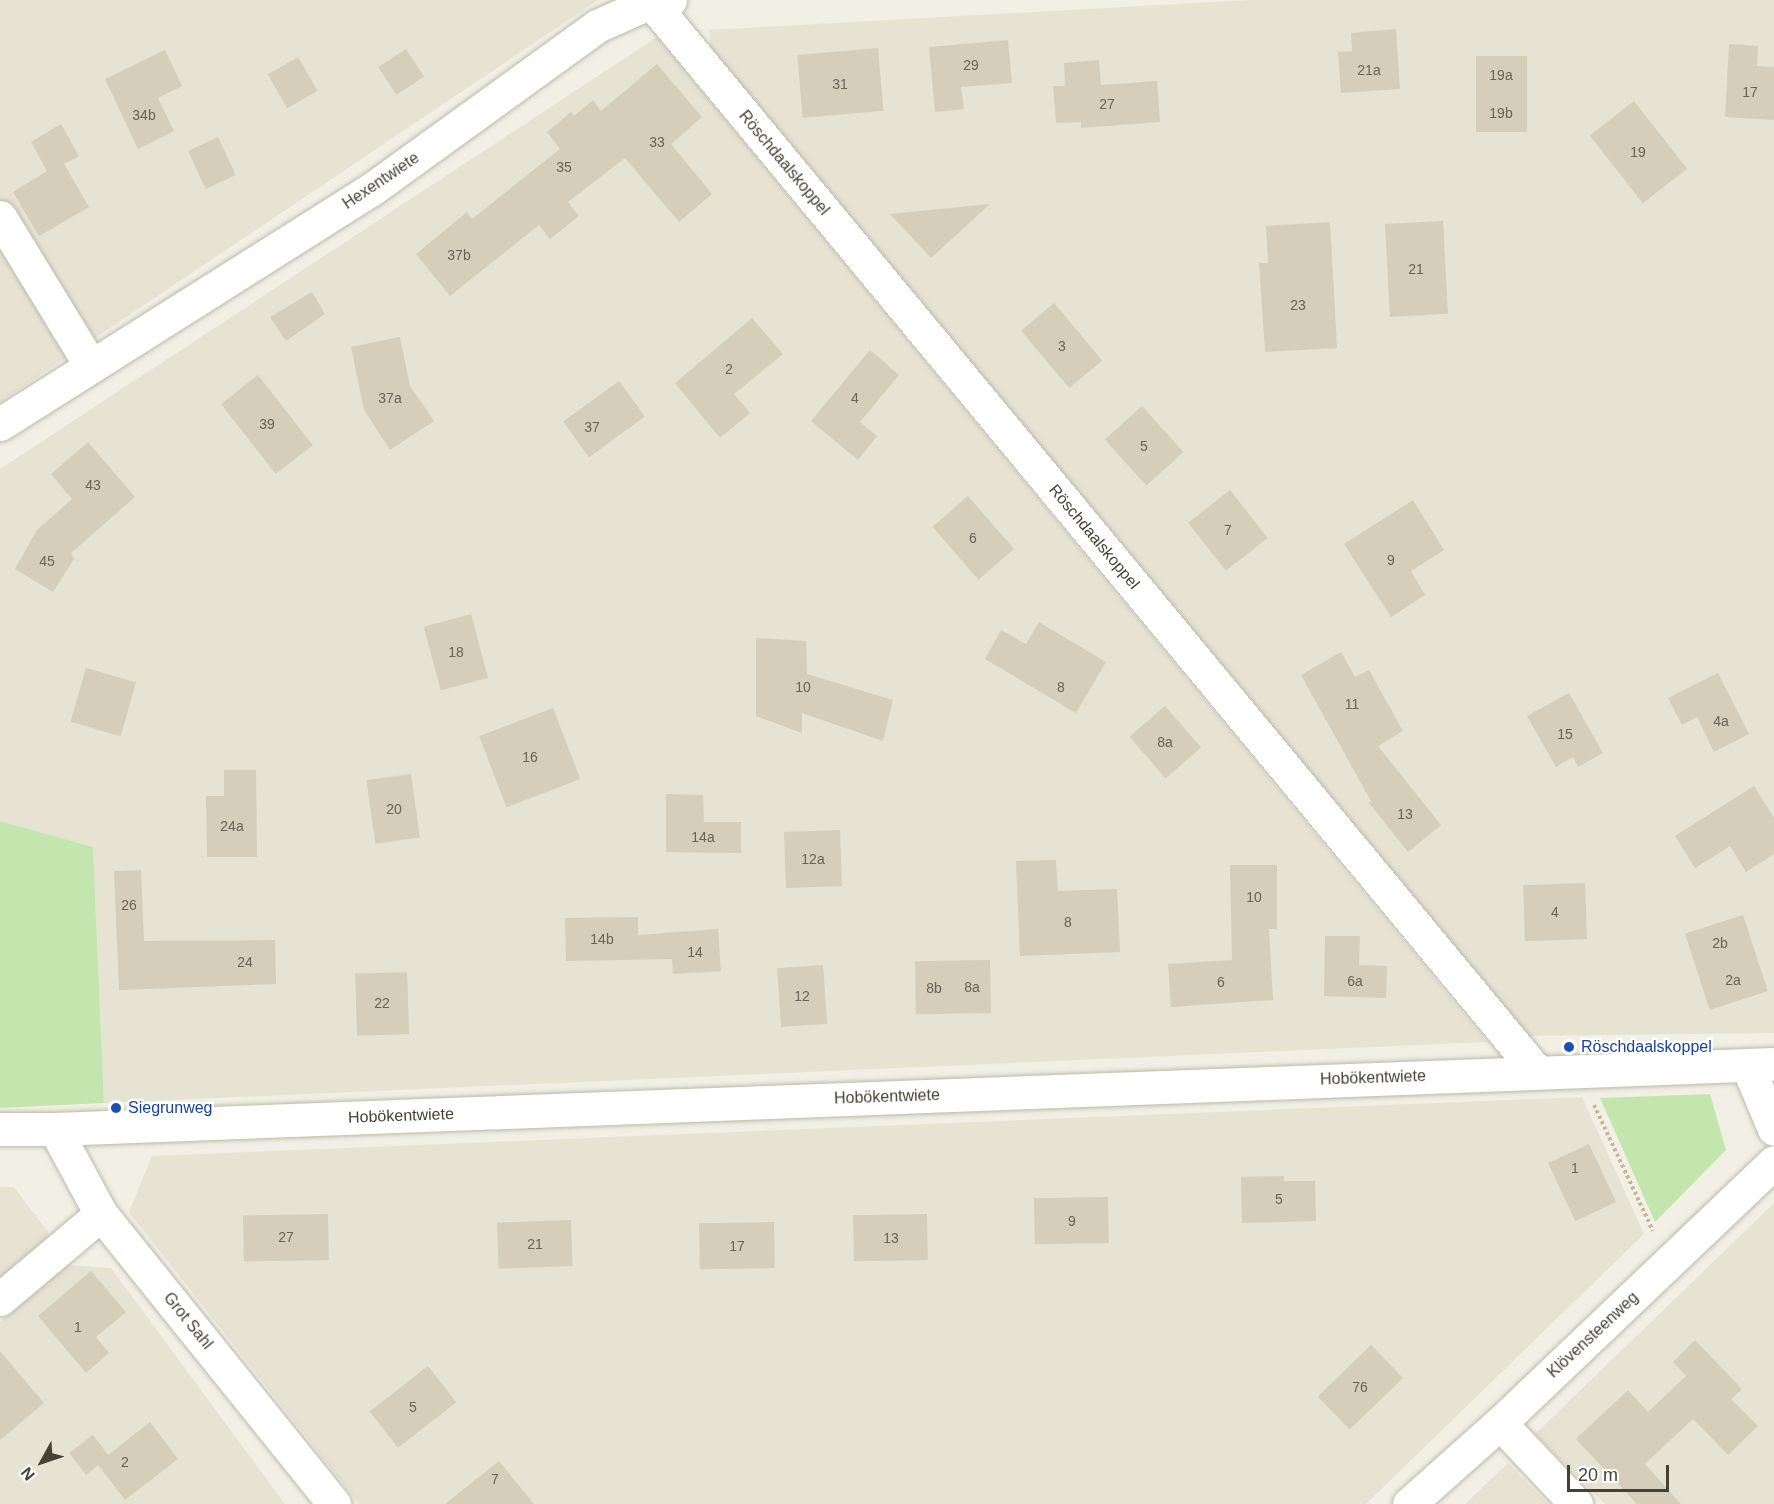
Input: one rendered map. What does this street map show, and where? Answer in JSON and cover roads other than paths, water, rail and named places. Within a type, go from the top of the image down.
[{"type":"street","name":"Hexentwiete","points":[[0,424],[372,189],[597,26],[661,1]]},
{"type":"street","name":"Röschdaalskoppel","points":[[661,1],[1537,1072]]},
{"type":"street","points":[[0,217],[91,366]]},
{"type":"street","points":[[1761,1065],[1774,1129]]},
{"type":"street","name":"Hobökentwiete","points":[[0,1129],[55,1129],[1598,1069],[1761,1065]]},
{"type":"street","name":"Grot Sahl","points":[[55,1129],[101,1214],[334,1504]]},
{"type":"street","name":"Klövensteenweg","points":[[1409,1504],[1500,1423],[1774,1162]]},
{"type":"street","points":[[0,1299],[101,1214]]},
{"type":"street","points":[[1500,1423],[1576,1504]]},
{"type":"place","name":"Röschdaalskoppel","points":[[1569,1047]]},
{"type":"place","name":"Siegrunweg","points":[[116,1108]]}]
